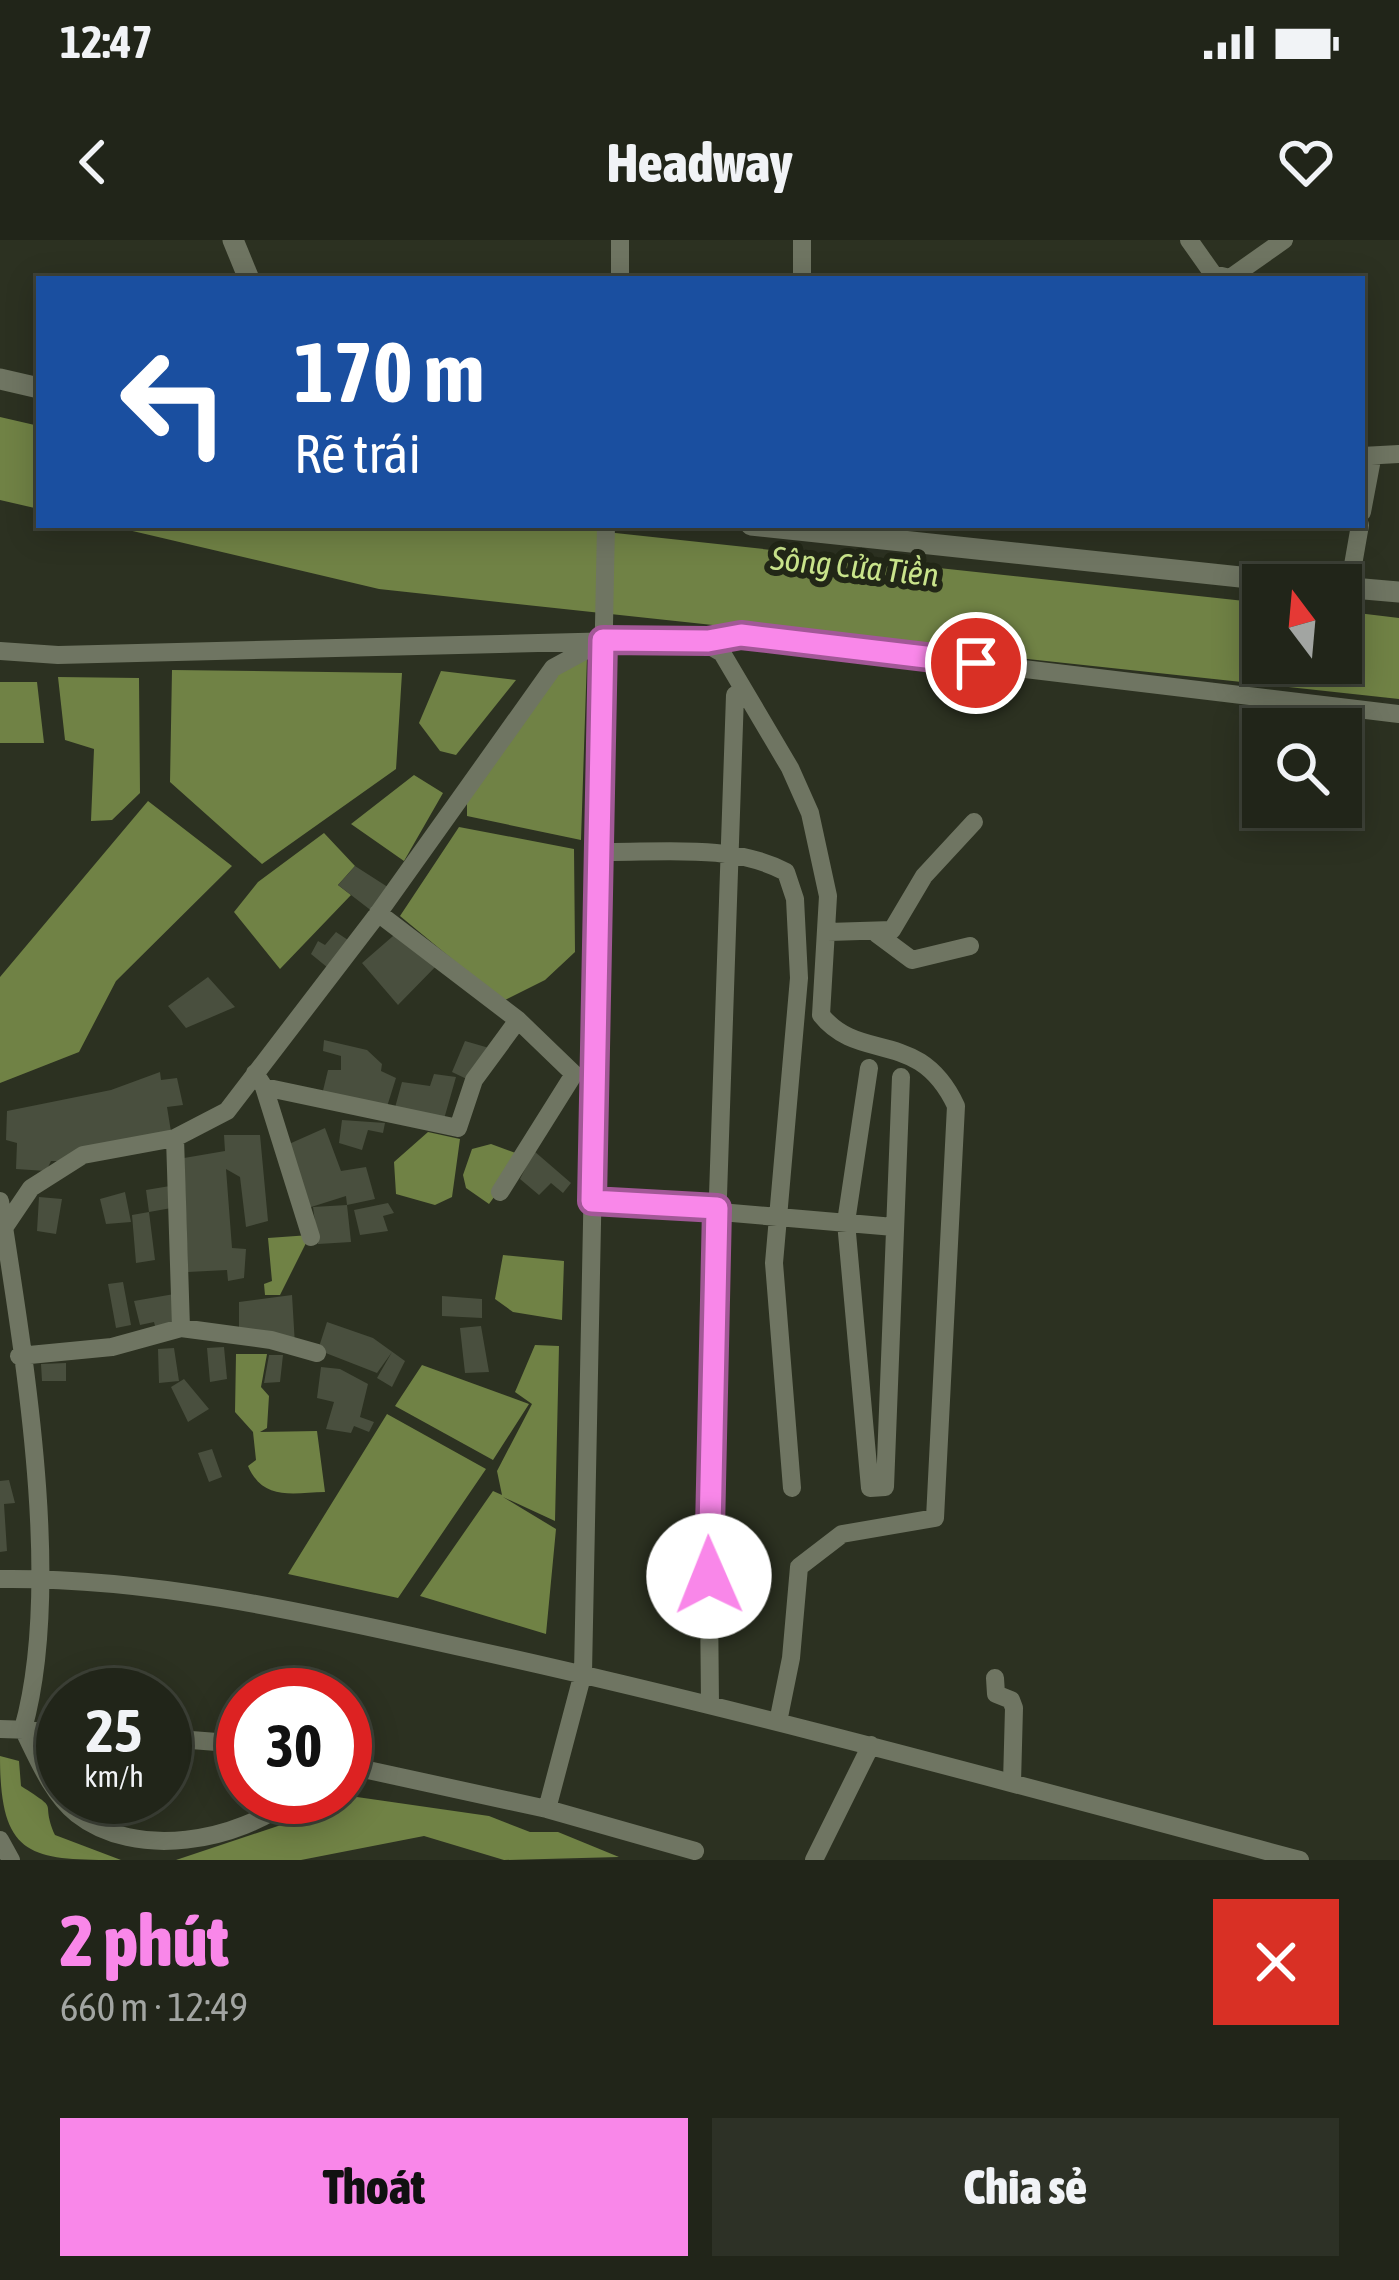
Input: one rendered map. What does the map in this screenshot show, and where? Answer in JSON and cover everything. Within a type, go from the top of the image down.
[{"type":"street","points":[[233,240],[248,276]]},
{"type":"street","points":[[620,240],[620,276]]},
{"type":"street","points":[[802,240],[802,276]]},
{"type":"street","points":[[1189,240],[1213,274],[1220,276]]},
{"type":"street","points":[[1234,276],[1284,240]]},
{"type":"street","points":[[0,379],[36,387]]},
{"type":"street","points":[[1367,457],[1399,454]]},
{"type":"street","points":[[547,1809],[583,1673],[606,528]]},
{"type":"street","points":[[806,528],[1242,576]]},
{"type":"street","points":[[1351,564],[1359,528]]},
{"type":"street","points":[[1362,589],[1399,592]]},
{"type":"street","points":[[4,1228],[31,1188],[82,1155],[175,1138],[226,1111],[259,1080],[553,668],[603,633]]},
{"type":"street","points":[[0,651],[58,655],[603,633],[708,641],[741,635],[1399,714]]},
{"type":"street","points":[[708,641],[722,653],[806,801],[826,871],[828,932],[821,1015],[834,1031],[913,1054],[944,1080],[956,1106],[940,1488],[934,1518],[842,1534],[799,1567],[791,1658],[778,1722]]},
{"type":"street","points":[[710,1705],[708,1490],[735,695]]},
{"type":"street","points":[[828,932],[877,934],[896,927],[923,876],[974,822]]},
{"type":"street","points":[[599,852],[731,854],[764,860],[786,872],[795,899],[799,978],[776,1215],[792,1488]]},
{"type":"street","points":[[378,913],[518,1020],[575,1076],[500,1192]]},
{"type":"street","points":[[877,934],[912,960],[970,946]]},
{"type":"street","points":[[259,1080],[458,1128],[474,1080],[518,1020]]},
{"type":"street","points":[[869,1068],[846,1222],[871,1488],[885,1487],[901,1077]]},
{"type":"street","points":[[259,1080],[311,1237]]},
{"type":"street","points":[[175,1138],[181,1328]]},
{"type":"street","points":[[0,1201],[40,1578],[32,1696],[22,1729],[74,1813],[107,1833],[153,1840],[204,1838],[253,1824]]},
{"type":"street","points":[[592,1201],[717,1208],[895,1227]]},
{"type":"street","points":[[19,1356],[112,1347],[181,1328],[271,1340],[317,1353]]},
{"type":"street","points":[[0,1579],[40,1578],[279,1607],[583,1673],[871,1744],[1298,1860]]},
{"type":"street","points":[[994,1678],[996,1694],[1011,1700],[1014,1708],[1012,1783]]},
{"type":"street","points":[[0,1729],[36,1730]]},
{"type":"street","points":[[814,1860],[871,1744]]},
{"type":"street","points":[[372,1771],[547,1809],[695,1851]]},
{"type":"street","points":[[0,1840],[11,1860]]},
{"type":"water","points":[[0,417],[36,425],[36,508],[0,500]]},
{"type":"water","name":"Sông Cửa Tiền","points":[[120,528],[569,528],[1242,601],[1242,682],[379,589]]},
{"type":"water","points":[[1362,614],[1399,618],[1399,699],[1260,684],[1362,684]]},
{"type":"water","points":[[587,657],[581,840],[467,816],[467,802],[557,672]]},
{"type":"water","points":[[172,670],[402,673],[396,769],[262,864],[170,782]]},
{"type":"water","points":[[441,671],[516,680],[456,755],[440,751],[419,723]]},
{"type":"water","points":[[58,677],[139,678],[140,793],[112,820],[91,821],[94,749],[65,740]]},
{"type":"water","points":[[0,682],[37,682],[44,743],[0,743]]},
{"type":"water","points":[[414,775],[443,793],[404,861],[351,824]]},
{"type":"water","points":[[148,801],[232,866],[116,981],[79,1052],[0,1083],[0,977]]},
{"type":"water","points":[[459,827],[574,849],[575,952],[545,980],[503,1001],[400,916]]},
{"type":"water","points":[[324,833],[355,866],[338,885],[351,895],[280,969],[234,912],[258,882]]},
{"type":"water","points":[[428,1132],[460,1139],[452,1197],[435,1205],[396,1194],[394,1162]]},
{"type":"water","points":[[491,1144],[524,1156],[489,1204],[466,1188],[463,1175],[472,1149]]},
{"type":"water","points":[[310,1235],[280,1295],[265,1295],[264,1284],[272,1281],[268,1238]]},
{"type":"water","points":[[503,1255],[564,1261],[562,1320],[513,1312],[495,1299]]},
{"type":"water","points":[[535,1345],[559,1346],[555,1521],[503,1497],[556,1529],[546,1634],[420,1596],[493,1491],[502,1495],[497,1471],[532,1404],[515,1392]]},
{"type":"water","points":[[236,1354],[267,1354],[261,1387],[269,1396],[267,1428],[260,1432],[317,1431],[325,1492],[270,1490],[254,1477],[248,1466],[256,1460],[253,1432],[235,1412]]},
{"type":"water","points":[[422,1365],[529,1404],[493,1460],[395,1406]]},
{"type":"water","points":[[387,1414],[486,1469],[398,1598],[288,1574]]},
{"type":"water","points":[[0,1756],[19,1761],[21,1786],[36,1797],[36,1824],[51,1824],[55,1835],[121,1860],[64,1858],[26,1846],[14,1834],[1,1790]]},
{"type":"water","points":[[372,1799],[489,1816],[530,1832],[558,1832],[619,1857],[504,1860],[424,1836],[301,1860],[176,1860],[284,1824],[372,1824]]},
{"type":"building","points":[[355,866],[394,891],[377,915],[338,885]]},
{"type":"building","points":[[400,930],[441,961],[398,1005],[362,963]]},
{"type":"building","points":[[336,932],[354,944],[333,972],[311,954],[318,941],[325,945]]},
{"type":"building","points":[[208,977],[235,1007],[186,1028],[168,1006]]},
{"type":"building","points":[[324,1040],[367,1050],[382,1064],[381,1071],[396,1078],[385,1113],[321,1099],[328,1070],[341,1070],[341,1056],[323,1051]]},
{"type":"building","points":[[465,1041],[496,1050],[473,1082],[452,1072]]},
{"type":"building","points":[[160,1072],[161,1080],[177,1078],[183,1105],[167,1107],[172,1138],[72,1161],[51,1161],[46,1171],[16,1169],[17,1143],[6,1140],[7,1111],[111,1090]]},
{"type":"building","points":[[434,1074],[456,1077],[442,1126],[393,1115],[402,1082],[430,1086]]},
{"type":"building","points":[[342,1120],[385,1123],[383,1133],[368,1130],[362,1150],[339,1143]]},
{"type":"building","points":[[325,1128],[341,1171],[366,1167],[375,1199],[347,1205],[346,1196],[308,1208],[289,1144]]},
{"type":"building","points":[[224,1135],[260,1135],[268,1221],[246,1227],[240,1177],[226,1169],[232,1248],[246,1249],[244,1278],[228,1281],[227,1270],[188,1272],[184,1158],[225,1151]]},
{"type":"building","points":[[534,1151],[571,1183],[563,1193],[551,1183],[539,1195],[520,1179]]},
{"type":"building","points":[[176,1185],[177,1207],[149,1212],[146,1190]]},
{"type":"building","points":[[125,1192],[131,1222],[106,1224],[100,1199]]},
{"type":"building","points":[[39,1197],[62,1199],[56,1234],[37,1231]]},
{"type":"building","points":[[388,1203],[394,1213],[383,1216],[388,1231],[360,1235],[354,1210]]},
{"type":"building","points":[[347,1205],[351,1242],[318,1244],[313,1207]]},
{"type":"building","points":[[149,1212],[155,1260],[136,1263],[132,1215]]},
{"type":"building","points":[[123,1282],[131,1325],[116,1328],[108,1284]]},
{"type":"building","points":[[180,1293],[181,1328],[157,1334],[154,1322],[140,1325],[134,1301]]},
{"type":"building","points":[[292,1295],[295,1345],[239,1335],[239,1302]]},
{"type":"building","points":[[442,1296],[482,1299],[482,1318],[442,1316]]},
{"type":"building","points":[[327,1322],[373,1338],[405,1361],[392,1387],[377,1378],[392,1352],[377,1373],[318,1350]]},
{"type":"building","points":[[481,1326],[489,1372],[465,1373],[460,1328]]},
{"type":"building","points":[[224,1347],[227,1379],[210,1382],[207,1348]]},
{"type":"building","points":[[174,1348],[179,1381],[159,1383],[158,1349]]},
{"type":"building","points":[[269,1355],[283,1355],[280,1382],[264,1383]]},
{"type":"building","points":[[66,1363],[66,1381],[42,1381],[41,1364]]},
{"type":"building","points":[[321,1367],[340,1369],[368,1384],[360,1417],[374,1422],[369,1432],[354,1426],[351,1433],[326,1429],[334,1402],[317,1398]]},
{"type":"building","points":[[184,1379],[209,1409],[188,1422],[171,1387]]},
{"type":"building","points":[[212,1449],[222,1477],[209,1482],[198,1453]]},
{"type":"building","points":[[9,1480],[15,1503],[4,1504],[7,1551],[0,1552],[0,1481]]},
{"type":"route","points":[[709,1576],[717,1208],[592,1201],[603,640],[708,641],[741,635],[976,663]]}]
